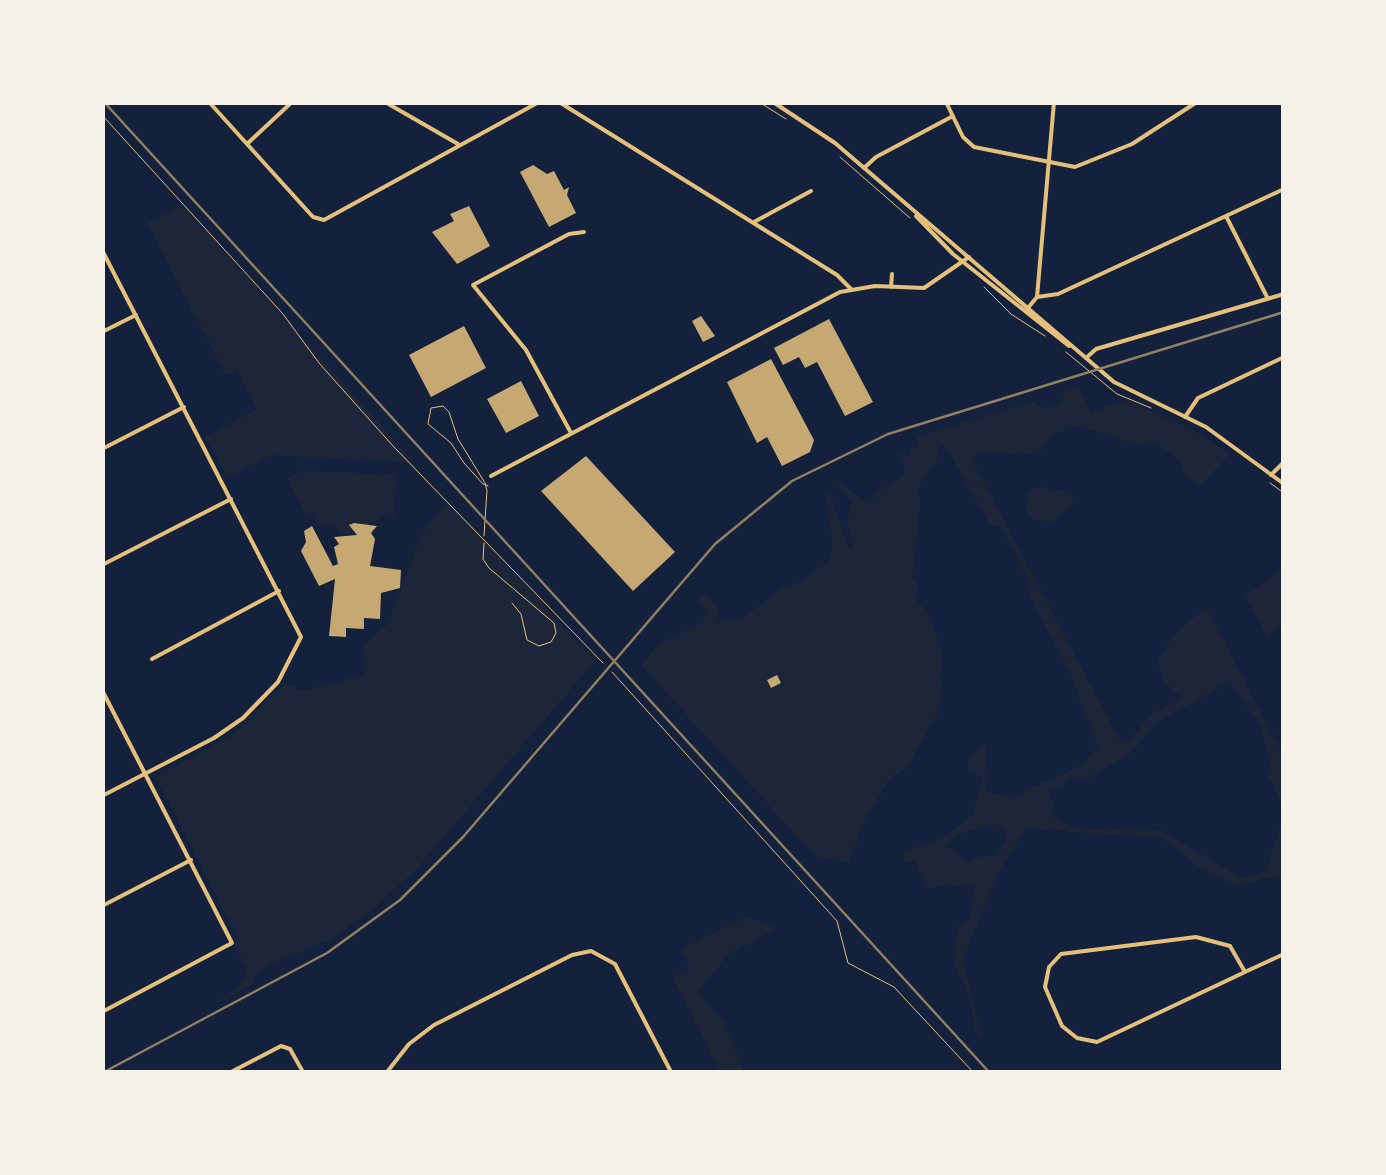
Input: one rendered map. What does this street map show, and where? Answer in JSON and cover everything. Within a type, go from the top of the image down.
[{"type":"street","points":[[209,102],[313,216],[324,220],[539,102]]},
{"type":"street","points":[[247,144],[292,102]]},
{"type":"street","points":[[386,102],[458,144]]},
{"type":"street","points":[[559,102],[837,275],[850,289]]},
{"type":"street","points":[[946,102],[974,148],[1075,166],[1103,158],[1197,102]]},
{"type":"street","points":[[1026,310],[1037,297],[1054,102]]},
{"type":"street","points":[[774,103],[864,168],[1026,310],[1126,390],[1185,417],[1284,484]]},
{"type":"street","points":[[864,168],[876,157],[952,116]]},
{"type":"street","points":[[1037,297],[1058,294],[1284,189]]},
{"type":"street","points":[[754,222],[811,190]]},
{"type":"street","points":[[1226,216],[1268,299]]},
{"type":"street","points":[[571,433],[526,350],[473,285],[569,234],[584,232]]},
{"type":"street","points":[[102,250],[302,637],[278,682],[243,718],[102,796]]},
{"type":"street","points":[[491,476],[850,289],[931,286],[967,260]]},
{"type":"street","points":[[891,287],[892,274]]},
{"type":"street","points":[[1086,358],[1096,349],[1284,294]]},
{"type":"street","points":[[102,332],[136,315]]},
{"type":"street","points":[[1185,417],[1198,398],[1284,357]]},
{"type":"street","points":[[102,448],[184,406]]},
{"type":"street","points":[[1271,474],[1284,462]]},
{"type":"street","points":[[102,565],[231,498]]},
{"type":"street","points":[[152,659],[279,591]]},
{"type":"street","points":[[102,690],[232,943],[102,1012]]},
{"type":"street","points":[[102,906],[191,860]]},
{"type":"street","points":[[1245,972],[1230,946],[1196,937],[1069,950],[1050,967],[1045,987],[1068,1034],[1097,1042],[1284,954]]},
{"type":"street","points":[[387,1072],[409,1044],[434,1025],[572,956],[600,953],[619,971],[670,1072]]},
{"type":"street","points":[[231,1072],[286,1046],[303,1072]]},
{"type":"path","points":[[759,102],[796,125]]},
{"type":"path","points":[[102,116],[273,302],[392,446],[603,663]]},
{"type":"path","points":[[838,154],[916,223]]},
{"type":"path","points":[[984,288],[1010,314],[1032,327]]},
{"type":"path","points":[[488,486],[482,482],[451,443],[428,424],[426,418],[431,408],[443,406],[449,412],[458,440],[486,483],[484,562],[554,623],[556,633],[551,642],[539,646],[527,640],[521,614],[512,603]]},
{"type":"path","points":[[612,672],[837,921],[848,963],[894,987],[973,1072]]},
{"type":"shaded area","points":[[182,205],[415,463],[271,455],[227,478],[205,437],[257,409],[237,370],[226,376],[147,223]]},
{"type":"shaded area","points":[[1078,387],[1091,412],[1126,400],[1199,433],[1230,454],[1199,486],[1185,474],[1178,459],[1156,443],[1140,445],[1075,425],[1052,435],[1042,449],[1027,455],[985,452],[971,458],[1119,739],[1129,743],[1149,716],[1183,698],[1164,683],[1158,661],[1172,637],[1206,607],[1283,754],[1283,805],[1268,776],[1270,763],[1260,725],[1230,682],[1159,721],[1131,753],[1090,777],[1069,777],[1063,788],[1049,792],[1055,805],[1052,816],[1070,826],[1090,829],[1162,831],[1241,878],[1265,871],[1283,817],[1283,875],[1236,885],[1201,869],[1163,838],[1026,829],[1001,868],[963,959],[982,1039],[974,1030],[970,999],[954,965],[956,936],[959,925],[970,919],[974,885],[926,888],[914,861],[905,862],[904,853],[947,834],[973,815],[982,776],[968,772],[968,759],[982,743],[986,749],[985,790],[1010,797],[1081,766],[1098,747],[1070,673],[1030,597],[1031,586],[1014,550],[1000,527],[989,523],[945,445],[918,486],[920,503],[912,578],[920,590],[915,599],[927,611],[943,652],[939,711],[906,769],[890,778],[866,818],[849,863],[822,857],[821,862],[641,665],[658,645],[703,623],[706,613],[698,600],[703,595],[708,595],[720,614],[714,622],[717,625],[723,619],[741,620],[785,585],[793,586],[830,561],[833,545],[826,495],[830,493],[849,549],[854,548],[847,520],[852,503],[837,485],[843,484],[861,499],[871,501],[879,487],[884,489],[906,473],[898,450],[908,458],[912,449],[918,449],[917,437],[1032,401],[1046,410],[1062,402],[1064,391]],"holes":[[[992,824],[1002,826],[1007,837],[997,856],[974,857],[971,863],[945,846],[956,835]]]},
{"type":"shaded area","points":[[301,471],[396,474],[394,516],[382,516],[373,524],[350,525],[357,535],[339,534],[338,527],[317,526],[316,513],[305,513],[287,478]]},
{"type":"shaded area","points":[[1041,487],[1071,493],[1073,503],[1052,522],[1033,519],[1026,512],[1024,501],[1029,490]]},
{"type":"shaded area","points":[[450,501],[595,661],[418,867],[376,907],[332,939],[270,964],[252,976],[255,983],[216,1004],[240,985],[248,972],[235,947],[236,935],[156,777],[236,732],[285,683],[303,691],[366,674],[362,648],[388,624],[428,523]]},
{"type":"shaded area","points":[[1283,563],[1283,624],[1267,637],[1245,596],[1274,576]]},
{"type":"shaded area","points":[[746,917],[776,928],[728,955],[697,992],[723,1019],[744,1072],[721,1072],[673,977],[691,969],[681,950]]},
{"type":"building","points":[[533,165],[547,174],[554,171],[564,190],[569,187],[567,195],[576,213],[549,227],[520,172]]},
{"type":"building","points":[[469,206],[490,246],[457,264],[432,232],[454,221],[450,214]]},
{"type":"building","points":[[701,316],[715,336],[703,342],[692,321]]},
{"type":"building","points":[[829,319],[873,402],[845,416],[817,362],[805,368],[799,357],[783,365],[774,348]]},
{"type":"building","points":[[464,326],[486,368],[431,397],[409,355]]},
{"type":"building","points":[[771,359],[814,440],[810,452],[782,466],[767,437],[757,443],[727,382]]},
{"type":"building","points":[[521,381],[539,416],[506,433],[487,399]]},
{"type":"building","points":[[586,456],[675,552],[633,591],[541,491]]},
{"type":"building","points":[[349,525],[377,526],[371,533],[375,539],[370,566],[401,570],[400,588],[381,593],[380,619],[364,618],[364,629],[346,628],[346,637],[329,636],[335,579],[319,586],[301,551],[306,542],[304,531],[312,526],[333,566],[338,564],[334,547],[339,544],[334,537],[357,535]]},
{"type":"building","points":[[777,675],[781,683],[771,688],[767,680]]},
{"type":"railway","points":[[104,102],[989,1072]]},
{"type":"railway","points":[[104,1072],[327,953],[400,900],[463,837],[715,544],[792,481],[888,434],[1284,312]]}]
